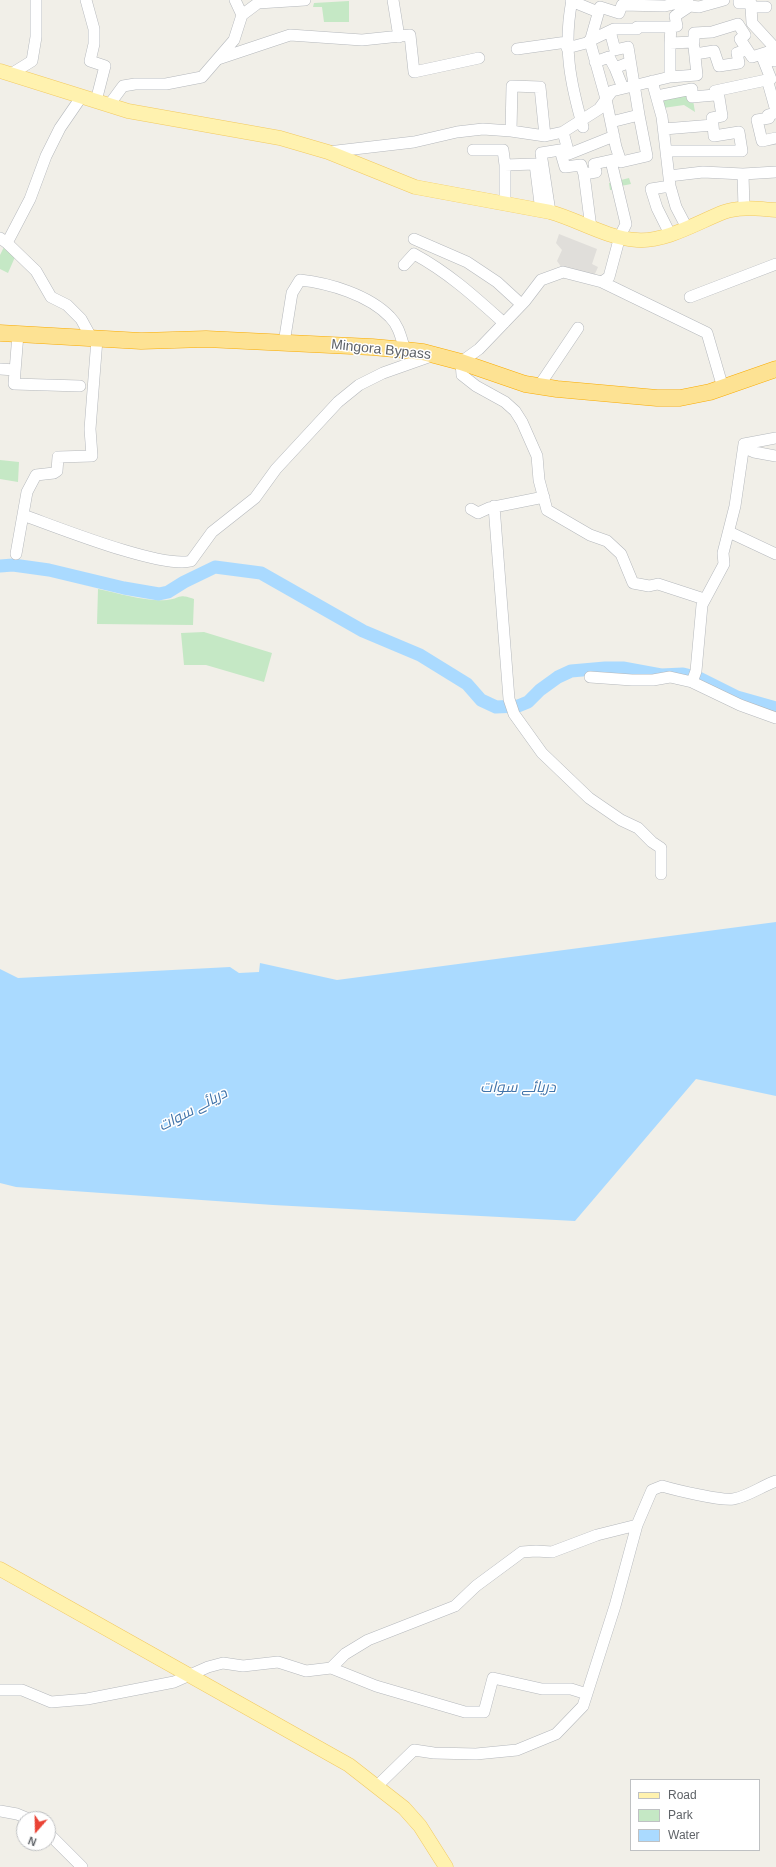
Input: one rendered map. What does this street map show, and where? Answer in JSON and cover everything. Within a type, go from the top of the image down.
[{"type":"highway","name":"Mingora Bypass","points":[[0,333],[141,341],[206,339],[405,350],[461,362],[525,384],[557,389],[657,398],[680,398],[710,392],[776,369]]},
{"type":"main road","points":[[6,73],[128,110],[280,138],[328,152],[415,187],[562,215],[591,228],[637,240],[657,238],[670,234],[725,212],[744,208],[776,210]]},
{"type":"main road","points":[[0,1569],[349,1765],[404,1808],[420,1826],[446,1867]]},
{"type":"street","points":[[6,73],[32,61],[36,37],[36,0]]},
{"type":"street","points":[[86,0],[94,29],[94,44],[90,61],[105,66],[103,103]]},
{"type":"street","points":[[235,0],[242,15]]},
{"type":"street","points":[[103,103],[124,86],[135,84],[166,84],[202,77],[234,40],[242,15],[258,3],[305,0]]},
{"type":"street","points":[[393,0],[399,37]]},
{"type":"street","points":[[602,282],[609,277],[620,236],[626,224],[615,160],[614,136],[606,99],[589,42],[600,7],[620,13],[622,6],[665,6],[688,2],[699,7],[724,0]]},
{"type":"street","points":[[328,152],[414,142],[457,132],[483,130],[511,131],[545,136],[563,132],[582,124],[599,109],[612,91],[670,77],[697,75],[693,42],[694,33],[712,32],[738,24],[745,35],[740,38],[746,50],[752,57],[769,55],[775,48],[752,23],[751,3],[739,3],[739,0]]},
{"type":"street","points":[[582,124],[573,89],[567,45],[571,1],[598,12]]},
{"type":"street","points":[[517,49],[589,42],[614,29],[677,26],[675,16],[688,2]]},
{"type":"street","points":[[751,7],[769,4]]},
{"type":"street","points":[[670,77],[671,27]]},
{"type":"street","points":[[610,31],[616,50],[628,47],[630,62],[628,87]]},
{"type":"street","points":[[218,59],[290,35],[362,40],[410,35],[414,72],[479,58]]},
{"type":"street","points":[[670,43],[693,42]]},
{"type":"street","points":[[695,54],[714,51],[719,66],[739,63],[737,53],[746,50]]},
{"type":"street","points":[[656,96],[692,89],[692,97],[715,95],[715,91],[771,79],[769,55]]},
{"type":"street","points":[[584,174],[596,172],[594,164],[615,160],[621,162],[647,156],[639,115],[628,87],[609,57],[595,62]]},
{"type":"street","points":[[615,68],[630,62]]},
{"type":"street","points":[[767,80],[776,111],[768,115],[769,118],[758,120],[762,141],[776,138]]},
{"type":"street","points":[[652,81],[662,117],[670,181],[676,207],[687,228]]},
{"type":"street","points":[[511,131],[512,86],[540,87],[545,136]]},
{"type":"street","points":[[666,151],[742,151],[739,132],[714,136],[712,118],[722,116],[718,91]]},
{"type":"street","points":[[16,554],[27,492],[36,475],[54,473],[57,471],[58,457],[92,456],[90,429],[94,339],[81,319],[67,305],[51,297],[36,271],[4,240],[30,199],[46,156],[60,128],[82,96]]},
{"type":"street","points":[[611,122],[639,115]]},
{"type":"street","points":[[664,129],[713,125]]},
{"type":"street","points":[[563,132],[569,154],[614,136]]},
{"type":"street","points":[[473,150],[503,150],[505,165],[505,204]]},
{"type":"street","points":[[545,212],[541,153],[560,150],[565,167],[581,165],[584,174],[591,228]]},
{"type":"street","points":[[505,165],[535,164],[545,212]]},
{"type":"street","points":[[670,234],[657,208],[652,189],[670,181],[703,172],[743,174],[776,172]]},
{"type":"street","points":[[743,174],[744,208]]},
{"type":"street","points":[[414,239],[467,262],[497,282],[521,304]]},
{"type":"street","points":[[404,265],[414,254],[433,265],[466,288],[504,323]]},
{"type":"street","points":[[690,297],[776,264]]},
{"type":"street","points":[[704,599],[658,584],[649,586],[634,583],[621,554],[606,541],[590,535],[548,510],[539,480],[537,456],[522,422],[515,411],[505,402],[476,386],[462,375],[461,362],[479,349],[504,323],[541,280],[563,272],[602,282],[707,333],[723,388]]},
{"type":"street","points":[[284,343],[292,293],[300,280],[317,282],[356,294],[372,304],[390,317],[400,332],[405,350]]},
{"type":"street","points":[[539,386],[578,328]]},
{"type":"street","points":[[18,334],[14,384],[80,386]]},
{"type":"street","points":[[23,515],[132,552],[166,561],[186,562],[191,560],[212,532],[255,498],[276,469],[338,402],[359,385],[383,373],[434,355]]},
{"type":"street","points":[[0,369],[15,370]]},
{"type":"street","points":[[692,682],[696,671],[704,599],[724,564],[723,553],[735,506],[744,444],[776,438]]},
{"type":"street","points":[[745,448],[754,452],[776,456]]},
{"type":"street","points":[[471,509],[478,513],[494,506],[544,497]]},
{"type":"street","points":[[494,506],[509,699],[514,714],[542,753],[589,798],[621,820],[638,828],[652,842],[662,848],[661,874]]},
{"type":"street","points":[[729,532],[776,554]]},
{"type":"street","points":[[590,677],[632,680],[670,678],[692,682],[740,705],[776,718]]},
{"type":"street","points":[[377,1786],[414,1750],[434,1753],[476,1754],[517,1750],[556,1734],[583,1706],[615,1606],[637,1525],[652,1490],[662,1486],[731,1500],[744,1496],[758,1488],[776,1481]]},
{"type":"street","points":[[331,1668],[345,1654],[368,1640],[455,1606],[476,1586],[522,1552],[552,1552],[597,1535],[637,1525]]},
{"type":"street","points":[[0,1690],[22,1690],[51,1702],[102,1696],[174,1682],[208,1667],[223,1663],[243,1666],[278,1662],[306,1671],[331,1668],[376,1686],[465,1712],[484,1712],[493,1678],[542,1689],[571,1689],[587,1694]]},
{"type":"street","points":[[0,1811],[16,1814]]},
{"type":"street","points":[[56,1841],[82,1867]]},
{"type":"shaded area","points":[[559,234],[597,249],[592,264],[598,267],[594,276],[562,268],[557,261],[562,250],[556,243]]},
{"type":"green space","points":[[349,1],[349,22],[324,22],[322,7],[313,7],[314,3]]},
{"type":"green space","points":[[689,93],[693,100],[695,112],[684,105],[663,108],[660,99]]},
{"type":"green space","points":[[629,178],[631,184],[616,187],[616,189],[610,190],[609,183]]},
{"type":"green space","points":[[4,247],[15,257],[8,273],[0,269],[0,255]]},
{"type":"green space","points":[[0,460],[19,462],[18,482],[0,479]]},
{"type":"green space","points":[[98,589],[151,600],[167,600],[181,596],[194,599],[193,625],[97,624]]},
{"type":"green space","points":[[204,632],[272,653],[264,682],[206,665],[184,665],[181,633]]},
{"type":"water","name":"دریائے سوات","points":[[776,922],[776,1096],[696,1079],[575,1221],[273,1205],[16,1187],[0,1183],[0,969],[18,978],[230,967],[239,973],[259,972],[260,963],[337,980]]},
{"type":"waterway","points":[[0,566],[13,565],[49,570],[124,588],[159,594],[168,592],[184,582],[215,567],[261,573],[363,631],[420,655],[467,684],[481,700],[496,707],[518,706],[528,702],[540,690],[558,677],[571,671],[623,668],[661,675],[683,674],[699,678],[737,697],[776,708]]}]
